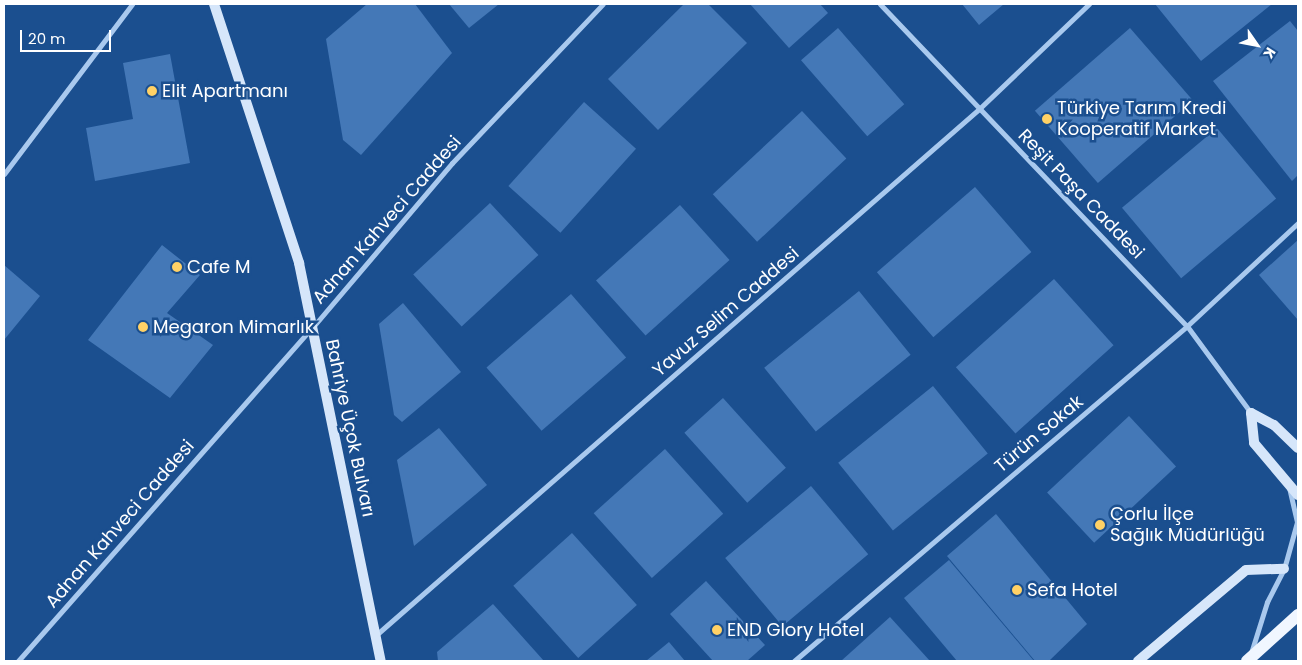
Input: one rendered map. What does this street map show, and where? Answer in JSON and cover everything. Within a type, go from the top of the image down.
[{"type":"main road","points":[[1248,660],[1298,615]]},
{"type":"street","points":[[4,174],[132,4]]},
{"type":"street","name":"Bahriye Üçok Bulvarı","points":[[214,4],[299,263],[381,661]]},
{"type":"street","name":"Adnan Kahveci Caddesi","points":[[18,661],[312,328],[452,163],[604,4]]},
{"type":"street","name":"Reşit Paşa Caddesi","points":[[880,4],[1187,326],[1251,413]]},
{"type":"street","name":"Yavuz Selim Caddesi","points":[[376,635],[979,109],[1090,4]]},
{"type":"street","name":"Türün Sokak","points":[[794,661],[1187,326],[1298,223]]},
{"type":"street","points":[[1251,413],[1274,425],[1298,448]]},
{"type":"street","points":[[1251,413],[1254,443],[1298,495]]},
{"type":"street","points":[[1248,660],[1267,602],[1284,569],[1297,522],[1288,483]]},
{"type":"street","points":[[1138,661],[1246,570],[1284,569]]},
{"type":"building","points":[[367,4],[415,4],[452,53],[361,155],[343,140],[326,39]]},
{"type":"building","points":[[449,4],[499,4],[469,28]]},
{"type":"building","points":[[684,4],[708,4],[747,43],[658,130],[608,79]]},
{"type":"building","points":[[750,4],[820,4],[828,13],[789,48]]},
{"type":"building","points":[[962,4],[1004,4],[979,25]]},
{"type":"building","points":[[1155,4],[1272,4],[1201,61]]},
{"type":"building","points":[[1290,21],[1298,31],[1298,175],[1292,181],[1213,81]]},
{"type":"building","points":[[838,28],[904,104],[867,136],[801,60]]},
{"type":"building","points":[[1130,28],[1193,100],[1098,183],[1035,111]]},
{"type":"building","name":"Elit Apartmanı","points":[[170,54],[190,163],[95,181],[86,128],[133,119],[123,63]]},
{"type":"building","points":[[584,102],[636,149],[560,233],[508,186]]},
{"type":"building","points":[[802,111],[846,159],[757,242],[713,194]]},
{"type":"building","points":[[1217,128],[1276,198],[1181,278],[1122,208]]},
{"type":"building","points":[[975,187],[1031,252],[933,337],[877,272]]},
{"type":"building","points":[[490,203],[538,255],[462,327],[413,275]]},
{"type":"building","points":[[680,205],[730,260],[646,336],[596,281]]},
{"type":"building","points":[[1298,240],[1298,320],[1259,275]]},
{"type":"building","name":"Megaron Mimarlık","points":[[162,245],[200,275],[167,313],[213,345],[170,398],[88,340]]},
{"type":"building","points":[[4,265],[40,296],[4,340]]},
{"type":"building","points":[[1054,279],[1114,345],[1015,433],[956,367]]},
{"type":"building","points":[[859,291],[911,355],[816,432],[764,368]]},
{"type":"building","points":[[571,294],[626,357],[542,431],[486,367]]},
{"type":"building","points":[[403,303],[461,372],[402,422],[394,415],[379,324]]},
{"type":"building","points":[[933,386],[988,454],[893,530],[838,463]]},
{"type":"building","points":[[723,398],[786,468],[747,503],[684,433]]},
{"type":"building","points":[[1129,416],[1176,466],[1094,543],[1047,492]]},
{"type":"building","points":[[439,428],[487,485],[414,546],[397,460]]},
{"type":"building","points":[[665,449],[723,514],[652,578],[594,513]]},
{"type":"building","points":[[811,486],[868,554],[782,626],[725,558]]},
{"type":"building","name":"Sefa Hotel","points":[[996,514],[1087,624],[1049,661],[1035,661],[947,556]]},
{"type":"building","points":[[572,533],[637,605],[578,658],[513,586]]},
{"type":"building","points":[[949,560],[1034,661],[957,661],[904,598]]},
{"type":"building","name":"END Glory Hotel","points":[[706,581],[765,645],[747,661],[713,661],[670,614]]},
{"type":"building","points":[[493,604],[544,661],[438,661],[437,652]]},
{"type":"building","points":[[890,617],[930,661],[841,661]]},
{"type":"building","points":[[669,642],[685,661],[646,661]]},
{"type":"place","name":"Elit Apartmanı","points":[[152,91]]},
{"type":"place","name":"Türkiye Tarım Kredi Kooperatif Market","points":[[1047,119]]},
{"type":"place","name":"Cafe M","points":[[177,267]]},
{"type":"place","name":"Megaron Mimarlık","points":[[143,327]]},
{"type":"place","name":"Çorlu İlçe Sağlık Müdürlüğü","points":[[1100,525]]},
{"type":"place","name":"Sefa Hotel","points":[[1017,590]]},
{"type":"place","name":"END Glory Hotel","points":[[717,630]]}]
